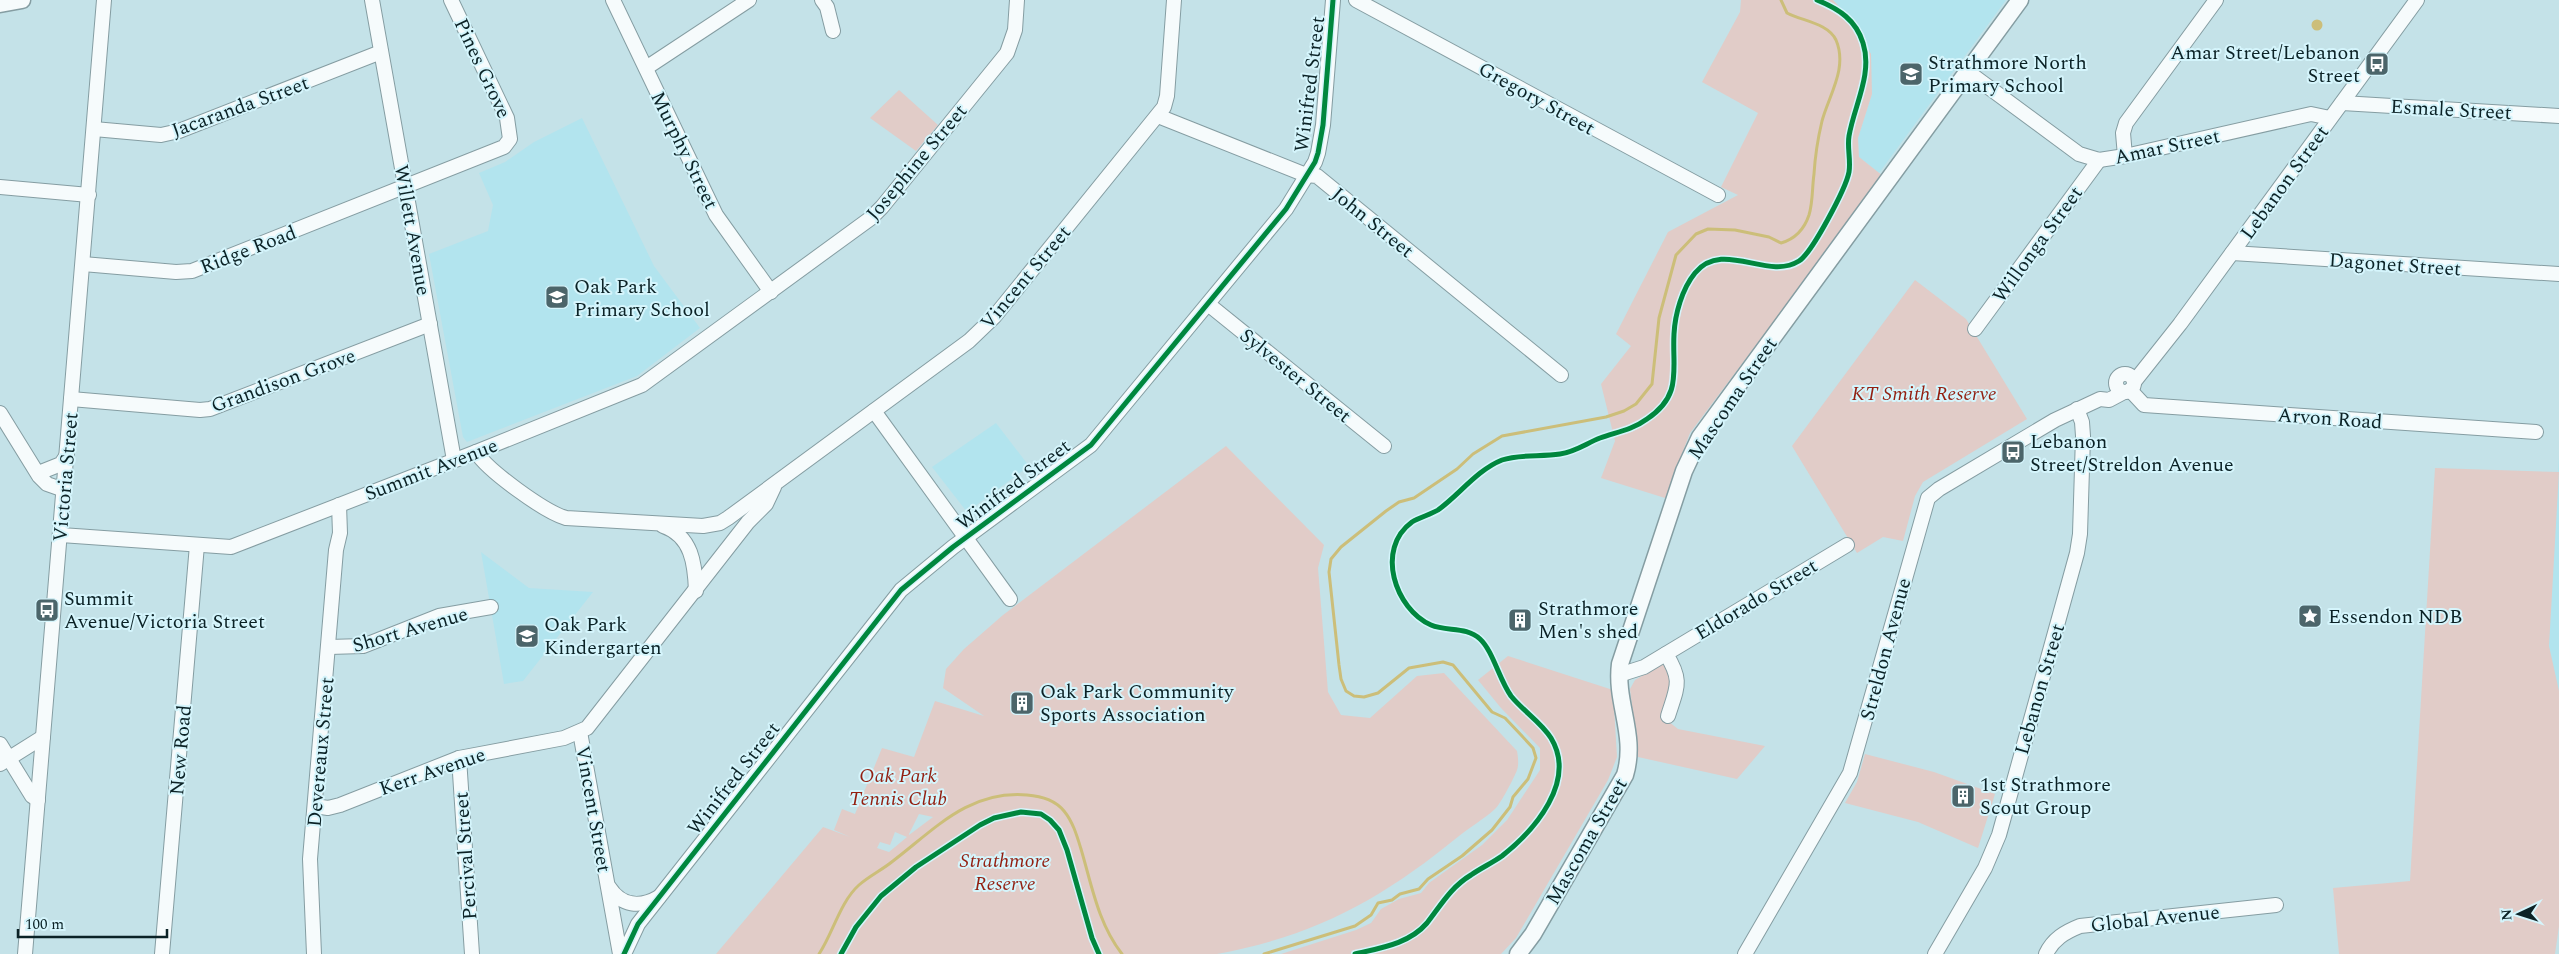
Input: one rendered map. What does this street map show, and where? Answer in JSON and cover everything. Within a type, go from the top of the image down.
[{"type":"main road","points":[[0,4],[22,0]]},
{"type":"main road","name":"Mascoma Street","points":[[1519,954],[1533,934],[1625,775],[1630,756],[1630,745],[1619,674],[1625,648],[1681,479],[1696,445],[1771,339],[2020,0]]},
{"type":"street","name":"Victoria Street","points":[[25,954],[84,264],[104,0]]},
{"type":"street","name":"Willett Avenue","points":[[372,0],[454,460]]},
{"type":"street","name":"Pines Grove","points":[[405,187],[498,151],[510,139],[507,118],[451,0]]},
{"type":"street","name":"Murphy Street","points":[[613,0],[716,215],[771,292]]},
{"type":"street","points":[[646,68],[749,0]]},
{"type":"street","points":[[822,0],[827,7],[833,31]]},
{"type":"street","name":"Josephine Street","points":[[771,292],[872,218],[882,207],[1006,53],[1015,30],[1017,0]]},
{"type":"street","name":"Vincent Street","points":[[748,522],[753,510],[751,502],[983,330],[1158,116],[1167,96],[1174,0]]},
{"type":"street","name":"Winifred Street","points":[[624,954],[638,924],[659,896],[901,590],[966,538],[1092,445],[1286,209],[1297,201],[1323,156],[1323,125],[1333,0]]},
{"type":"street","name":"Gregory Street","points":[[1356,0],[1718,195]]},
{"type":"street","points":[[2125,156],[2123,133],[2126,123],[2216,0]]},
{"type":"street","name":"Lebanon Street","points":[[1935,954],[1985,868],[1999,835],[2077,553],[2080,534],[2083,436],[2081,408],[2126,384],[2148,361],[2232,253],[2417,0]]},
{"type":"street","name":"Jacaranda Street","points":[[94,129],[161,135],[179,131],[381,52]]},
{"type":"street","name":"Amar Street","points":[[1968,72],[2079,154],[2098,160],[2125,156],[2311,114],[2330,118]]},
{"type":"street","name":"Esmale Street","points":[[2342,103],[2559,116]]},
{"type":"street","name":"John Street","points":[[1158,116],[1311,176],[1561,375]]},
{"type":"street","name":"Willonga Street","points":[[1975,329],[2098,160]]},
{"type":"street","points":[[0,187],[89,195]]},
{"type":"street","name":"Ridge Road","points":[[84,264],[176,272],[192,271],[405,187]]},
{"type":"street","name":"Dagonet Street","points":[[2232,253],[2559,274]]},
{"type":"street","name":"Summit Avenue","points":[[61,534],[231,547],[642,385],[771,292]]},
{"type":"street","name":"Sylvester Street","points":[[1208,304],[1384,446]]},
{"type":"street","name":"Grandison Grove","points":[[72,399],[200,410],[210,409],[430,324]]},
{"type":"street","name":"Arvon Road","points":[[2126,384],[2144,405],[2536,432]]},
{"type":"street","name":"Streldon Avenue","points":[[1745,954],[1850,773],[1928,498],[1939,488],[2055,420],[2081,408]]},
{"type":"street","points":[[0,412],[47,484],[64,486]]},
{"type":"street","points":[[872,413],[1010,598]]},
{"type":"street","points":[[476,452],[485,464],[556,515],[576,519],[711,526],[720,523],[751,502]]},
{"type":"street","points":[[38,469],[60,464],[67,455]]},
{"type":"street","name":"Vincent Street","points":[[620,954],[580,732],[592,722],[748,522],[766,504],[772,494],[774,485]]},
{"type":"street","name":"Devereaux Street","points":[[314,954],[310,875],[336,550],[340,533],[339,505]]},
{"type":"street","name":"Devereaux Street","points":[[325,511],[336,550]]},
{"type":"street","points":[[655,524],[676,532],[691,552],[695,567],[696,591]]},
{"type":"street","name":"New Road","points":[[162,954],[197,545]]},
{"type":"street","name":"Eldorado Street","points":[[1619,674],[1637,671],[1847,545]]},
{"type":"street","name":"Short Avenue","points":[[328,647],[363,646],[438,616],[491,606]]},
{"type":"street","points":[[1666,654],[1678,678],[1668,716]]},
{"type":"street","name":"Kerr Avenue","points":[[315,806],[328,808],[340,805],[459,758],[564,738],[580,732]]},
{"type":"street","points":[[5,761],[43,737]]},
{"type":"street","points":[[0,744],[5,761],[32,796],[38,800]]},
{"type":"street","name":"Percival Street","points":[[459,758],[472,954]]},
{"type":"street","name":"Vincent Street","points":[[608,885],[615,897],[634,904],[647,904],[659,896]]},
{"type":"street","name":"Global Avenue","points":[[2046,954],[2050,945],[2064,933],[2080,926],[2276,905]]},
{"type":"shaded area","name":"Strathmore North Primary School","points":[[1833,0],[2006,0],[1879,173],[1859,157],[1858,138],[1872,94],[1851,19]]},
{"type":"shaded area","points":[[2317,19],[2323,25],[2317,31],[2311,25]]},
{"type":"shaded area","name":"Oak Park Primary School","points":[[582,118],[654,266],[700,328],[637,376],[467,442],[463,437],[429,254],[488,231],[493,205],[479,173],[505,162],[534,142]]},
{"type":"shaded area","points":[[996,423],[1029,466],[967,512],[932,467]]},
{"type":"shaded area","points":[[2559,456],[2559,695],[2547,648]]},
{"type":"shaded area","name":"Oak Park Kindergarten","points":[[481,552],[529,588],[593,592],[523,681],[504,684]]},
{"type":"green space","points":[[1741,0],[1833,0],[1851,19],[1871,54],[1872,94],[1858,138],[1859,157],[1883,176],[1690,433],[1665,498],[1601,478],[1615,441],[1601,384],[1631,346],[1616,334],[1668,232],[1738,195],[1721,187],[1758,113],[1702,82],[1740,12]]},
{"type":"green space","points":[[899,90],[938,125],[916,151],[870,118]]},
{"type":"green space","name":"KT Smith Reserve","points":[[1915,280],[1966,319],[2027,419],[1923,482],[1915,496],[1903,541],[1883,537],[1857,553],[1792,446]]},
{"type":"green space","points":[[1226,446],[1324,545],[1318,568],[1328,692],[1341,715],[1370,718],[1417,676],[1444,673],[1517,751],[1518,768],[1495,809],[1402,878],[1346,912],[1285,937],[1252,946],[1217,954],[716,954],[823,827],[850,837],[834,830],[842,809],[855,814],[882,748],[914,757],[935,701],[984,716],[943,688],[946,669],[964,649],[1003,615]],"holes":[[[919,814],[933,817],[909,835],[909,834]],[[895,832],[907,837],[889,852],[877,848],[880,842],[890,845]]]},
{"type":"green space","points":[[2435,468],[2559,472],[2549,646],[2559,691],[2559,926],[2555,954],[2339,954],[2333,888],[2410,881]]},
{"type":"green space","points":[[1508,656],[1613,690],[1617,757],[1608,780],[1516,938],[1501,954],[1281,954],[1356,930],[1371,923],[1381,909],[1399,899],[1421,893],[1429,883],[1482,845],[1507,820],[1540,770],[1540,748],[1501,708],[1478,680]]},
{"type":"green space","points":[[1662,664],[1673,674],[1664,718],[1678,729],[1765,746],[1737,779],[1638,757],[1630,689],[1635,680]]},
{"type":"green space","points":[[1865,754],[1934,772],[1995,794],[1978,848],[1918,822],[1845,803],[1857,782]]},
{"type":"waterway","points":[[1264,954],[1355,926],[1371,915],[1378,903],[1392,900],[1400,894],[1419,889],[1428,879],[1462,856],[1492,830],[1510,807],[1513,797],[1528,779],[1536,758],[1533,748],[1505,718],[1492,712],[1453,665],[1443,662],[1409,668],[1378,693],[1364,697],[1354,696],[1346,691],[1341,679],[1339,665],[1329,572],[1331,559],[1341,547],[1386,511],[1399,502],[1414,498],[1457,469],[1473,454],[1502,436],[1606,417],[1624,411],[1636,404],[1652,384],[1659,318],[1676,255],[1696,234],[1708,229],[1735,230],[1769,237],[1781,243],[1791,239],[1802,229],[1807,220],[1812,200],[1815,161],[1822,121],[1839,71],[1839,50],[1832,34],[1821,26],[1787,13],[1781,0]]},
{"type":"waterway","points":[[819,954],[847,900],[859,885],[954,814],[970,805],[1006,795],[1027,795],[1042,798],[1052,801],[1064,811],[1078,839],[1101,917],[1122,954]]},
{"type":"cycle path","points":[[624,954],[638,924],[901,590],[953,547],[1091,445],[1286,209],[1315,162],[1318,153],[1323,125],[1333,0]]},
{"type":"cycle path","points":[[1355,954],[1394,944],[1412,936],[1427,923],[1458,885],[1502,856],[1515,845],[1539,819],[1549,803],[1556,787],[1559,771],[1558,754],[1551,738],[1511,696],[1485,644],[1469,632],[1431,625],[1418,617],[1408,606],[1399,592],[1394,578],[1392,562],[1394,547],[1401,534],[1412,522],[1438,510],[1476,476],[1493,464],[1516,457],[1565,453],[1600,438],[1636,426],[1658,410],[1666,401],[1671,391],[1674,370],[1675,326],[1680,302],[1690,279],[1706,264],[1719,260],[1732,260],[1773,267],[1786,266],[1799,261],[1805,256],[1828,220],[1847,180],[1849,172],[1849,136],[1862,90],[1866,66],[1863,43],[1856,28],[1846,16],[1817,0]]},
{"type":"cycle path","points":[[841,954],[856,927],[881,896],[916,867],[980,825],[994,818],[1021,812],[1041,814],[1059,830],[1067,850],[1092,938],[1099,954]]},
{"type":"place","name":"Amar Street/Lebanon Street","points":[[2377,64]]},
{"type":"place","name":"Strathmore North Primary School","points":[[1911,74]]},
{"type":"place","name":"Oak Park Primary School","points":[[557,297]]},
{"type":"place","name":"Lebanon Street/Streldon Avenue","points":[[2013,452]]},
{"type":"place","name":"Summit Avenue/Victoria Street","points":[[47,610]]},
{"type":"place","name":"Essendon NDB","points":[[2310,616]]},
{"type":"place","name":"Strathmore Men's shed","points":[[1520,620]]},
{"type":"place","name":"Oak Park Kindergarten","points":[[527,636]]},
{"type":"place","name":"Oak Park Community Sports Association","points":[[1022,703]]},
{"type":"place","name":"1st Strathmore Scout Group","points":[[1963,796]]},
{"type":"park label","name":"Oak Park Tennis Club","points":[[898,786]]},
{"type":"park label","name":"Strathmore Reserve","points":[[1005,872]]}]
